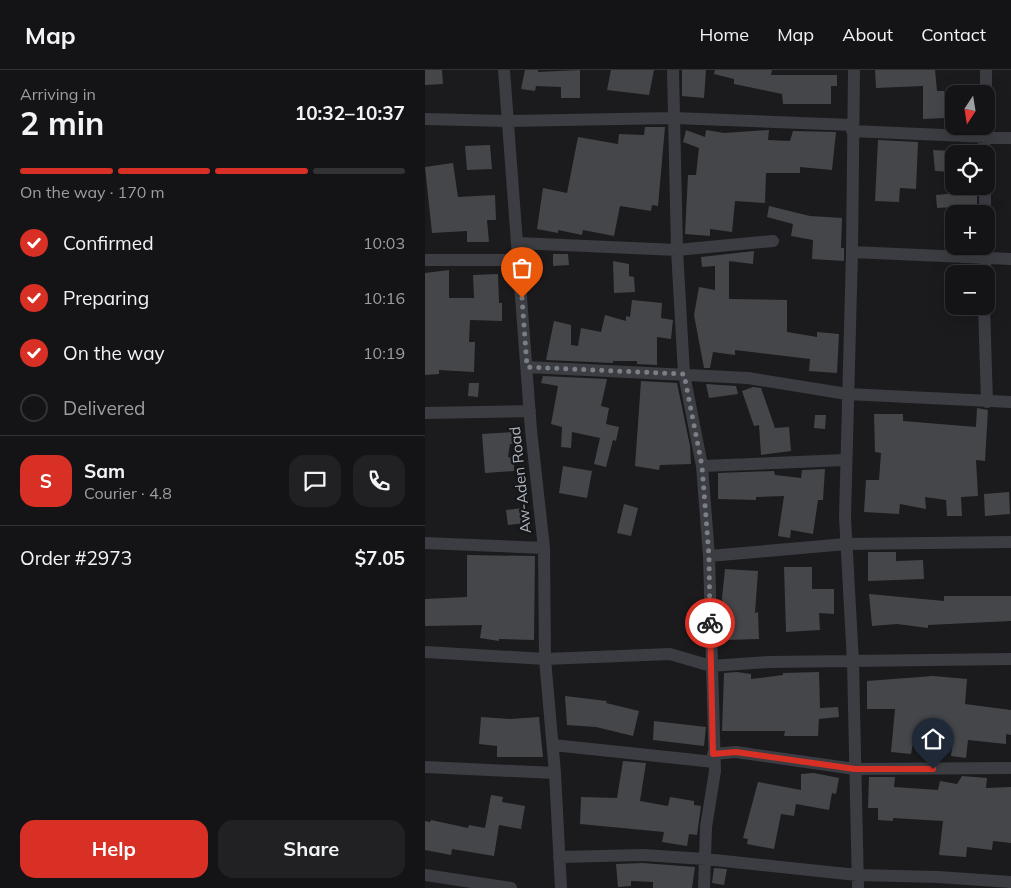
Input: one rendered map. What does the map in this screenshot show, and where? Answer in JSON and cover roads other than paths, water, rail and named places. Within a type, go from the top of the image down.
[{"type":"street","name":"Aw-Aden Road","points":[[504,70],[530,411],[544,548],[545,659],[553,745],[561,888]]},
{"type":"street","points":[[673,70],[677,250],[684,374],[702,466],[709,556],[714,758],[713,793],[706,827],[704,888]]},
{"type":"street","points":[[853,70],[852,252],[845,460],[846,544],[853,662],[857,882]]},
{"type":"street","points":[[985,85],[986,70]]},
{"type":"street","points":[[425,119],[507,121],[674,118],[852,128],[945,131]]},
{"type":"street","points":[[995,134],[1011,138]]},
{"type":"street","points":[[518,243],[677,250],[773,241]]},
{"type":"street","points":[[852,252],[945,252]]},
{"type":"street","points":[[995,254],[1011,258]]},
{"type":"street","points":[[425,260],[519,260]]},
{"type":"street","points":[[984,315],[987,402]]},
{"type":"street","points":[[527,367],[748,378],[847,394],[1011,402]]},
{"type":"street","points":[[425,413],[530,411]]},
{"type":"street","points":[[702,466],[845,460]]},
{"type":"street","points":[[709,556],[846,544],[1011,542]]},
{"type":"street","points":[[425,543],[544,548]]},
{"type":"street","points":[[425,652],[545,659],[670,654],[711,666],[769,662],[1011,659]]},
{"type":"street","points":[[553,745],[714,758],[736,752],[855,769],[1011,768]]},
{"type":"street","points":[[425,766],[555,774]]},
{"type":"street","points":[[559,857],[643,855],[705,859],[857,882],[938,877],[1011,882]]},
{"type":"street","points":[[425,875],[511,888]]}]
